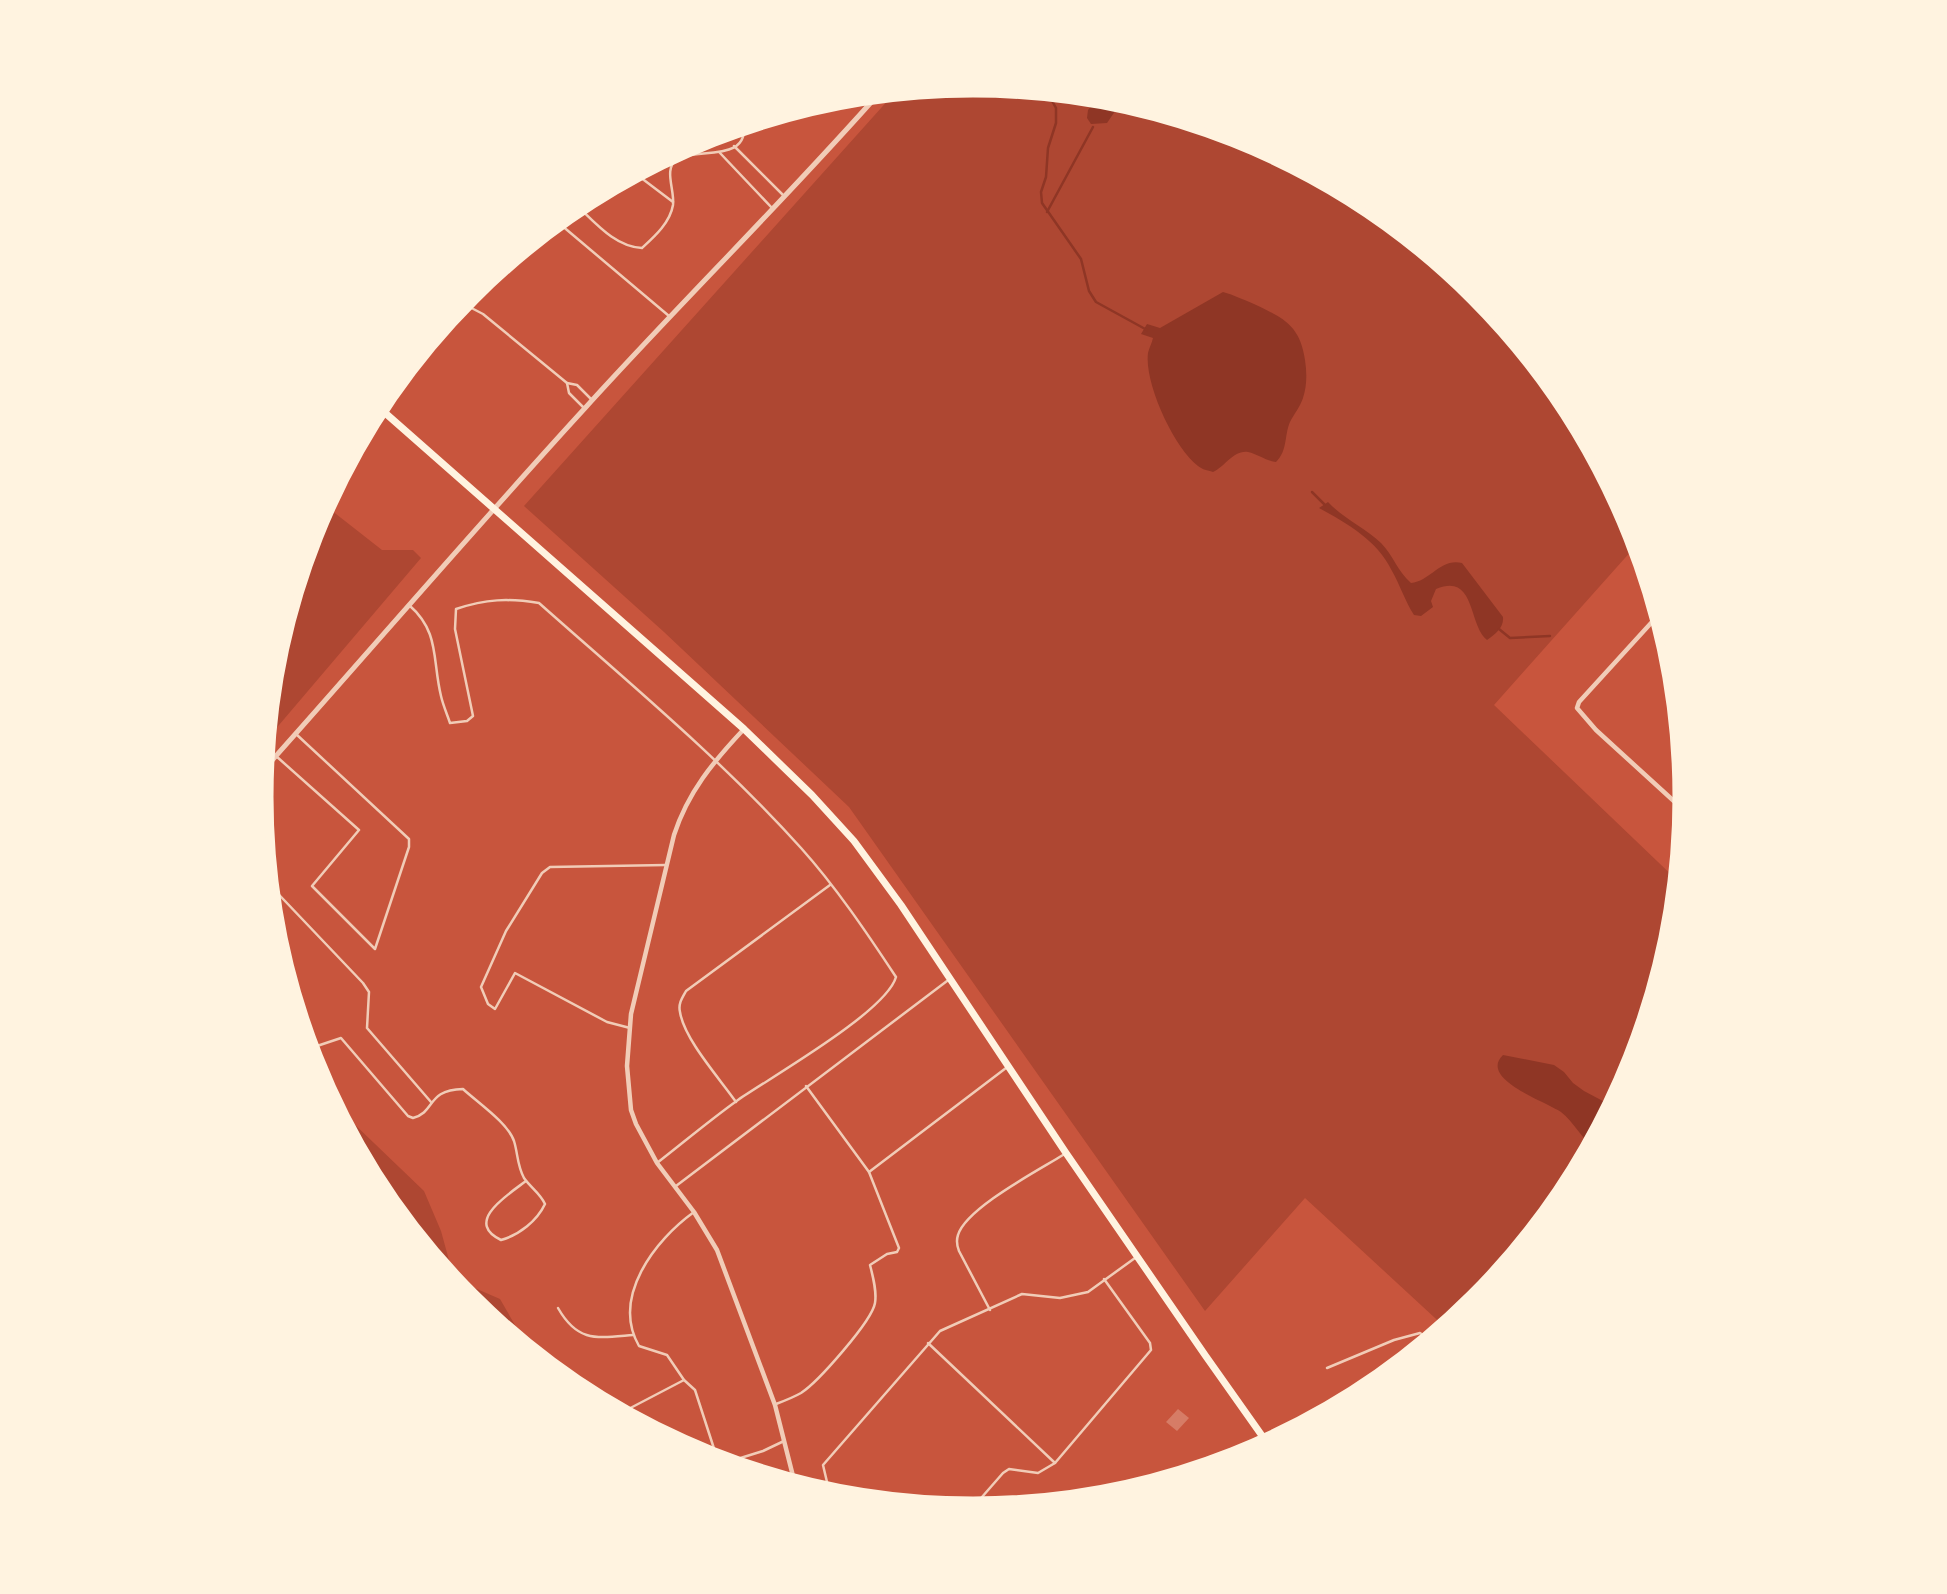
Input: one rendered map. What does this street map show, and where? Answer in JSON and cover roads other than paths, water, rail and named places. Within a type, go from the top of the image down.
[{"type":"main road","points":[[384,412],[744,729],[812,795],[854,841],[1264,1439]]},
{"type":"street","points":[[271,762],[584,408],[785,197],[871,101]]},
{"type":"street","points":[[1655,619],[1579,702],[1579,711],[1678,805]]},
{"type":"street","points":[[744,729],[715,760],[683,809],[648,936],[630,1028],[627,1066],[631,1110],[636,1124],[657,1163],[694,1212],[717,1250],[775,1405],[793,1478]]},
{"type":"lane","points":[[583,210],[615,239],[632,248],[642,248],[659,233],[668,217],[673,202],[671,167],[676,159],[720,153],[741,140],[745,131]]},
{"type":"lane","points":[[734,146],[785,197]]},
{"type":"lane","points":[[720,153],[773,209]]},
{"type":"lane","points":[[640,177],[673,202]]},
{"type":"lane","points":[[562,226],[671,318]]},
{"type":"lane","points":[[469,307],[483,314],[567,383],[577,385],[592,400]]},
{"type":"lane","points":[[567,383],[569,393],[584,408]]},
{"type":"lane","points":[[409,605],[423,617],[431,633],[441,698],[450,723],[467,721],[473,716],[455,629],[456,609],[478,602],[512,598],[539,603],[715,760],[802,849],[875,944],[896,977],[894,984],[868,1010],[826,1043],[736,1101],[657,1163]]},
{"type":"lane","points":[[276,756],[359,830],[312,886],[375,949],[409,847],[409,839],[296,734]]},
{"type":"lane","points":[[630,1028],[607,1022],[516,973],[495,1009],[488,1004],[481,987],[506,931],[542,873],[550,867],[666,865]]},
{"type":"lane","points":[[736,1101],[686,1032],[679,1003],[686,991],[830,885]]},
{"type":"lane","points":[[275,891],[363,983],[369,992],[366,1028],[432,1102]]},
{"type":"lane","points":[[674,1187],[950,979]]},
{"type":"lane","points":[[316,1046],[341,1038],[412,1118],[419,1116],[439,1094],[448,1089],[463,1089],[508,1129],[514,1140],[516,1162],[526,1181],[541,1195],[545,1204],[540,1215],[513,1237],[501,1240],[493,1236],[487,1226],[487,1216],[494,1206],[526,1181]]},
{"type":"lane","points":[[870,1172],[1009,1065]]},
{"type":"lane","points":[[775,1405],[801,1393],[814,1382],[860,1329],[871,1314],[875,1302],[870,1265],[898,1250],[870,1172],[806,1086]]},
{"type":"lane","points":[[990,1310],[957,1244],[959,1231],[986,1204],[1066,1153]]},
{"type":"lane","points":[[694,1212],[674,1226],[650,1255],[641,1271],[630,1317],[633,1335],[639,1346],[667,1355],[695,1391],[715,1452]]},
{"type":"lane","points":[[828,1486],[823,1465],[940,1331],[1022,1294],[1060,1298],[1088,1292],[1138,1256]]},
{"type":"lane","points":[[978,1501],[1003,1472],[1009,1469],[1038,1473],[1055,1463],[1149,1354],[1150,1343],[1104,1279]]},
{"type":"lane","points":[[558,1308],[565,1320],[581,1335],[599,1338],[633,1335]]},
{"type":"lane","points":[[1327,1368],[1394,1340],[1420,1333],[1425,1337]]},
{"type":"lane","points":[[928,1343],[1055,1463]]},
{"type":"lane","points":[[627,1410],[684,1380]]},
{"type":"lane","points":[[735,1459],[784,1441]]},
{"type":"waterway","points":[[1050,97],[1056,108],[1056,123],[1048,148],[1046,177],[1041,192],[1042,203],[1081,259],[1089,291],[1096,302],[1147,330]]},
{"type":"waterway","points":[[1047,212],[1093,127]]},
{"type":"waterway","points":[[1312,492],[1325,505]]},
{"type":"waterway","points":[[1499,629],[1510,638],[1550,636]]}]
